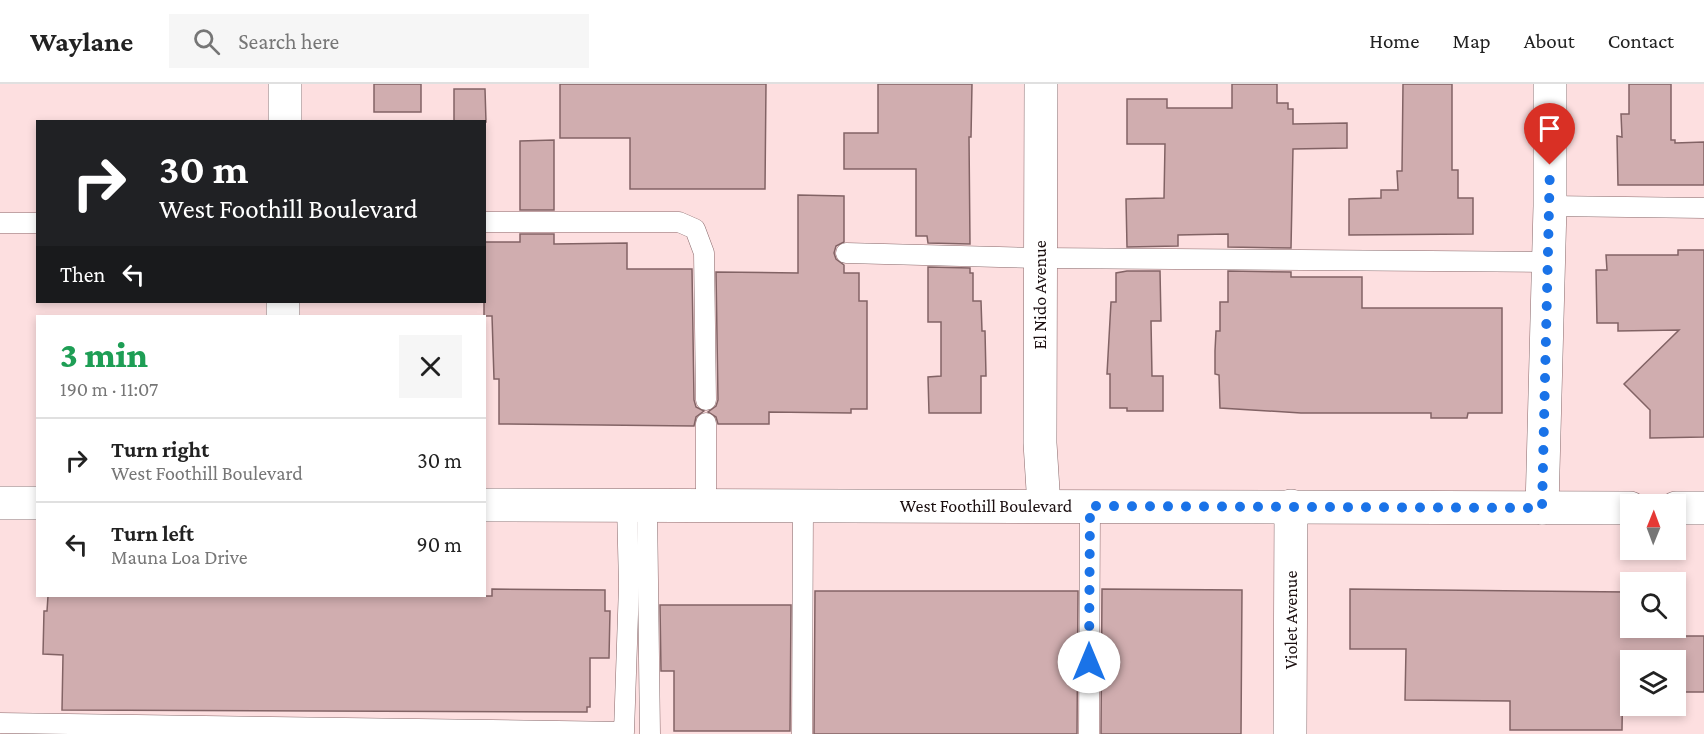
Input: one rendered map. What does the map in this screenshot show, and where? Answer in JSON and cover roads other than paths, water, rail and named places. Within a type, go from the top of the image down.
[{"type":"main road","points":[[285,84],[285,120]]},
{"type":"main road","name":"El Nido Avenue","points":[[1041,84],[1040,443],[1044,506]]},
{"type":"main road","points":[[1542,508],[1550,206],[1550,84]]},
{"type":"main road","points":[[0,503],[36,503]]},
{"type":"main road","name":"West Foothill Boulevard","points":[[486,505],[1620,508]]},
{"type":"main road","name":"Violet Avenue","points":[[1290,734],[1292,506]]},
{"type":"main road","points":[[1686,508],[1704,508]]},
{"type":"lane","points":[[1550,206],[1704,208]]},
{"type":"lane","points":[[486,222],[678,222],[695,229],[704,253],[706,400]]},
{"type":"lane","points":[[0,223],[36,223]]},
{"type":"lane","points":[[846,253],[1040,258],[1548,262]]},
{"type":"lane","points":[[706,423],[706,505]]},
{"type":"lane","points":[[0,723],[624,732],[629,585],[637,505]]},
{"type":"lane","points":[[637,505],[650,734]]},
{"type":"lane","points":[[802,734],[803,505]]},
{"type":"lane","points":[[1089,734],[1090,506]]}]
